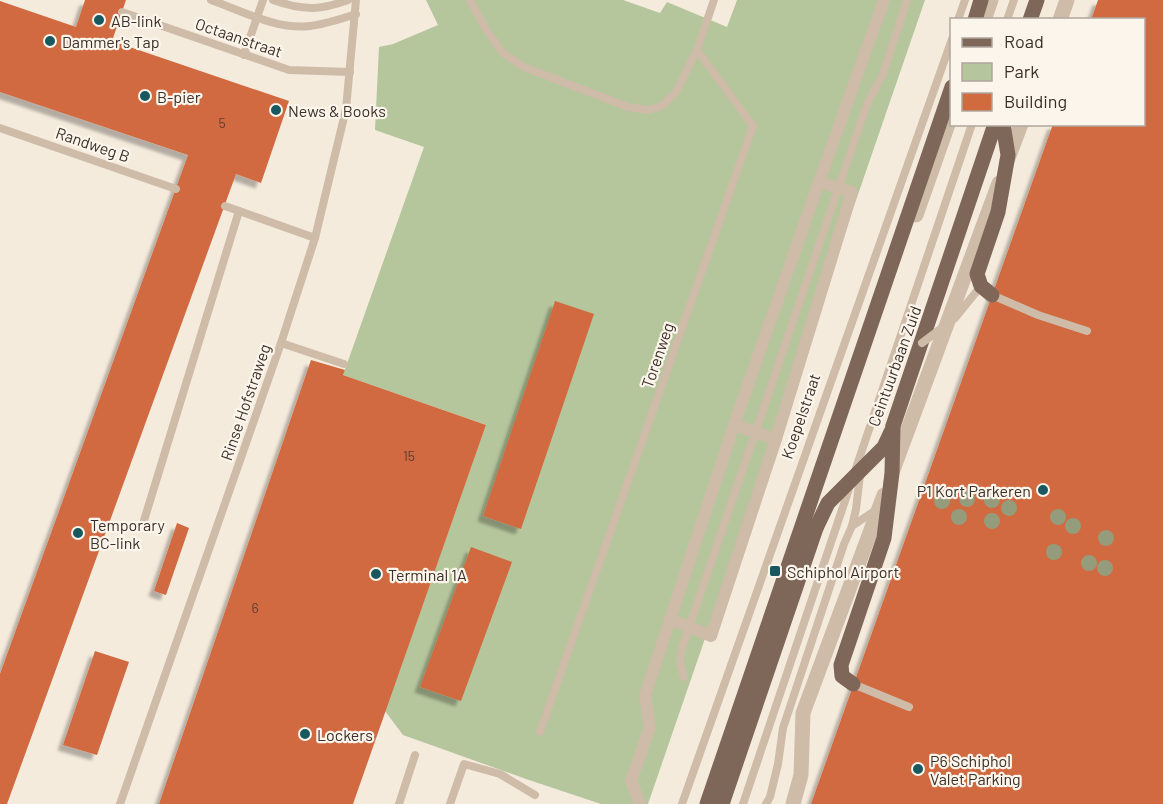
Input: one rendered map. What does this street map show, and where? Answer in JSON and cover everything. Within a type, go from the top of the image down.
[{"type":"main road","points":[[976,18],[981,0]]},
{"type":"main road","points":[[1031,18],[1036,0]]},
{"type":"main road","points":[[707,804],[950,90]]},
{"type":"main road","name":"Ceintuurbaan Zuid","points":[[721,804],[816,528],[828,503],[884,447],[893,426],[994,126]]},
{"type":"main road","points":[[986,290],[976,274],[998,212],[1008,155],[1003,126]]},
{"type":"main road","points":[[853,684],[842,676],[841,665],[884,538],[892,473],[893,426]]},
{"type":"street","points":[[985,18],[991,0]]},
{"type":"street","points":[[1061,18],[1067,0]]},
{"type":"street","points":[[640,804],[631,781],[650,727],[645,696],[734,425],[881,3]]},
{"type":"street","points":[[721,804],[718,797],[720,782],[950,116]]},
{"type":"street","points":[[793,804],[801,775],[803,713],[1020,126]]},
{"type":"street","points":[[670,619],[711,636],[776,439],[852,192],[819,182]]},
{"type":"street","points":[[734,425],[776,439]]},
{"type":"lane","points":[[211,0],[278,24],[308,27],[334,22],[356,14]]},
{"type":"lane","points":[[244,55],[263,0]]},
{"type":"lane","points":[[273,0],[289,6],[311,9],[333,6],[348,0]]},
{"type":"lane","name":"Rinse Hofstraweg","points":[[120,804],[281,343],[315,238],[346,109],[356,0]]},
{"type":"lane","points":[[470,0],[487,32],[503,53],[524,67],[628,107],[648,110],[662,106],[676,92],[697,50],[714,0]]},
{"type":"lane","points":[[684,677],[680,663],[688,628],[838,188],[867,105],[883,74],[907,0]]},
{"type":"lane","points":[[959,18],[965,0]]},
{"type":"lane","points":[[1008,18],[1014,0]]},
{"type":"lane","name":"Octaanstraat","points":[[122,12],[290,70],[350,72]]},
{"type":"lane","name":"Koepelstraat","points":[[682,804],[950,42]]},
{"type":"lane","name":"Torenweg","points":[[540,732],[753,126],[697,50]]},
{"type":"lane","points":[[744,804],[971,126]]},
{"type":"lane","name":"Randweg B","points":[[0,128],[176,189]]},
{"type":"lane","points":[[225,206],[315,238]]},
{"type":"lane","points":[[142,527],[239,211]]},
{"type":"lane","points":[[922,344],[986,290],[1038,315],[1087,331]]},
{"type":"lane","points":[[281,343],[344,364]]},
{"type":"lane","points":[[766,804],[770,797],[778,764],[783,728],[852,526],[861,471]]},
{"type":"lane","points":[[852,526],[888,502]]},
{"type":"lane","points":[[853,684],[909,707]]},
{"type":"lane","points":[[399,804],[416,755]]},
{"type":"lane","points":[[450,804],[464,764],[500,774],[535,795]]},
{"type":"green space","points":[[426,0],[623,0],[660,13],[667,2],[727,27],[737,0],[925,0],[648,804],[601,804],[526,779],[403,735],[385,711],[486,425],[343,375],[424,147],[375,130],[379,47],[393,44],[438,25]]},
{"type":"building","points":[[85,0],[126,0],[112,41],[289,101],[261,183],[236,174],[7,804],[0,804],[0,674],[188,155],[0,92],[0,1],[76,27]]},
{"type":"building","name":"P1 Kort Parkeren","points":[[1098,0],[1163,0],[1163,804],[811,804],[1052,126],[1145,126],[1145,18],[1092,18]]},
{"type":"building","points":[[555,301],[594,314],[521,529],[483,516]]},
{"type":"building","name":"Terminal 1A","points":[[311,360],[345,370],[343,375],[486,425],[353,804],[159,804]]},
{"type":"building","points":[[177,523],[189,528],[166,595],[154,591]]},
{"type":"building","points":[[471,547],[512,562],[461,701],[420,687]]},
{"type":"building","points":[[95,651],[129,662],[97,755],[63,745]]},
{"type":"place","name":"AB-link","points":[[99,20]]},
{"type":"place","name":"Dammer's Tap","points":[[50,41]]},
{"type":"place","name":"B-pier","points":[[145,96]]},
{"type":"place","name":"News & Books","points":[[276,110]]},
{"type":"place","name":"P1 Kort Parkeren","points":[[1043,490]]},
{"type":"place","name":"Temporary BC-link","points":[[78,533]]},
{"type":"place","name":"Schiphol Airport","points":[[775,571]]},
{"type":"place","name":"Terminal 1A","points":[[376,574]]},
{"type":"place","name":"Lockers","points":[[305,734]]},
{"type":"place","name":"P6 Schiphol Valet Parking","points":[[918,769]]}]
